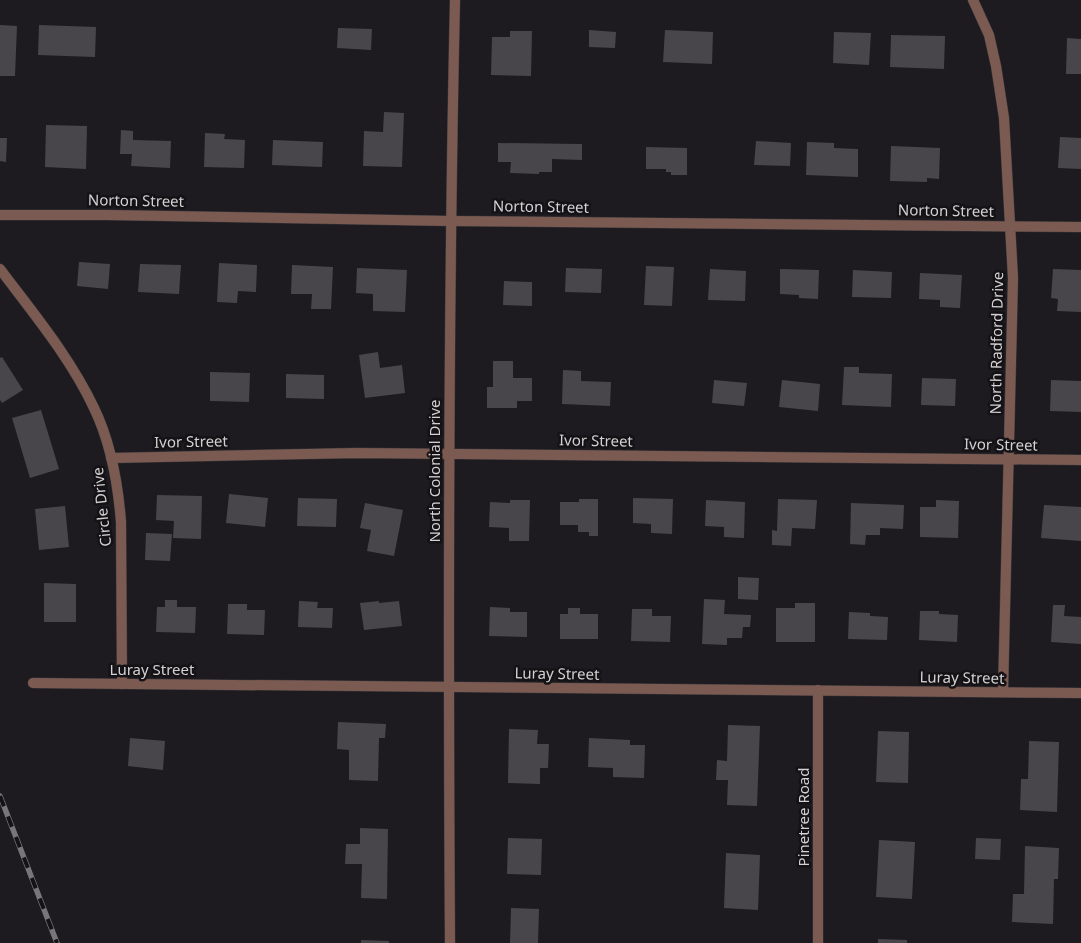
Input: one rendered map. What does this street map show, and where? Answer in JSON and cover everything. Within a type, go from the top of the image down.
[{"type":"street","name":"North Colonial Drive","points":[[450,943],[448,687],[450,221],[455,0]]},
{"type":"street","name":"North Radford Drive","points":[[974,0],[988,34],[996,66],[1004,118],[1011,226],[1013,278],[1004,692]]},
{"type":"street","name":"Norton Street","points":[[0,215],[1081,227]]},
{"type":"street","name":"Circle Drive","points":[[0,268],[76,375],[95,409],[111,458],[119,499],[121,522],[122,684]]},
{"type":"street","name":"Ivor Street","points":[[111,458],[357,453],[1081,460]]},
{"type":"street","name":"Luray Street","points":[[33,683],[1081,693]]},
{"type":"street","name":"Pinetree Road","points":[[818,690],[818,943]]},
{"type":"building","points":[[0,25],[17,26],[15,76],[0,76]]},
{"type":"building","points":[[39,25],[96,27],[95,57],[38,55]]},
{"type":"building","points":[[338,28],[372,29],[371,50],[337,48]]},
{"type":"building","points":[[589,30],[616,32],[615,48],[589,47]]},
{"type":"building","points":[[665,30],[713,32],[712,64],[663,62]]},
{"type":"building","points":[[510,31],[532,31],[531,76],[491,75],[492,37],[510,37]]},
{"type":"building","points":[[834,32],[871,33],[869,65],[833,63]]},
{"type":"building","points":[[891,35],[945,36],[944,69],[890,67]]},
{"type":"building","points":[[1067,38],[1081,39],[1081,74],[1066,74]]},
{"type":"building","points":[[384,112],[404,113],[402,167],[363,166],[364,131],[383,132]]},
{"type":"building","points":[[46,125],[87,126],[86,169],[45,167]]},
{"type":"building","points":[[121,130],[133,131],[133,140],[171,141],[170,168],[131,166],[132,154],[120,154]]},
{"type":"building","points":[[205,133],[225,134],[224,139],[245,140],[244,168],[204,167]]},
{"type":"building","points":[[1060,137],[1081,138],[1081,169],[1058,168]]},
{"type":"building","points":[[0,138],[7,138],[6,162],[0,161]]},
{"type":"building","points":[[273,140],[323,142],[322,167],[272,165]]},
{"type":"building","points":[[756,141],[791,143],[790,166],[754,165]]},
{"type":"building","points":[[807,142],[834,143],[834,148],[858,149],[858,177],[806,175]]},
{"type":"building","points":[[498,143],[582,144],[582,160],[552,159],[552,172],[539,172],[539,174],[510,173],[511,162],[498,162]]},
{"type":"building","points":[[891,146],[940,148],[939,179],[927,178],[927,182],[890,181]]},
{"type":"building","points":[[646,147],[687,148],[687,175],[671,175],[671,172],[666,172],[666,169],[646,169]]},
{"type":"building","points":[[79,262],[110,264],[108,289],[77,286]]},
{"type":"building","points":[[219,263],[257,265],[256,292],[238,291],[237,303],[217,302]]},
{"type":"building","points":[[140,264],[181,265],[179,294],[138,292]]},
{"type":"building","points":[[292,265],[333,267],[331,309],[311,309],[312,294],[291,294]]},
{"type":"building","points":[[646,266],[674,267],[672,306],[644,305]]},
{"type":"building","points":[[357,268],[407,270],[405,312],[373,311],[373,294],[356,293]]},
{"type":"building","points":[[566,268],[602,269],[601,293],[565,292]]},
{"type":"building","points":[[710,269],[746,271],[745,301],[708,300]]},
{"type":"building","points":[[780,269],[819,270],[818,299],[780,294]]},
{"type":"building","points":[[1053,269],[1081,270],[1081,312],[1057,311],[1058,299],[1051,298]]},
{"type":"building","points":[[853,270],[892,272],[891,298],[852,297]]},
{"type":"building","points":[[920,273],[962,275],[960,308],[940,307],[940,300],[919,299]]},
{"type":"building","points":[[504,281],[532,282],[532,306],[503,305]]},
{"type":"building","points":[[378,352],[380,368],[402,365],[405,393],[365,398],[359,355]]},
{"type":"building","points":[[2,357],[23,390],[2,403],[0,400],[0,358]]},
{"type":"building","points":[[493,361],[513,361],[513,378],[532,378],[532,401],[517,401],[517,408],[487,408],[487,387],[493,387]]},
{"type":"building","points":[[844,367],[859,367],[859,373],[892,374],[891,407],[842,405]]},
{"type":"building","points":[[563,370],[581,371],[581,381],[611,382],[610,406],[562,404]]},
{"type":"building","points":[[210,372],[250,373],[249,402],[210,401]]},
{"type":"building","points":[[286,374],[324,375],[324,399],[286,398]]},
{"type":"building","points":[[922,378],[956,379],[955,406],[921,405]]},
{"type":"building","points":[[714,380],[747,383],[744,406],[712,403]]},
{"type":"building","points":[[782,380],[820,384],[818,411],[779,407]]},
{"type":"building","points":[[1051,380],[1081,381],[1081,412],[1050,411]]},
{"type":"building","points":[[41,410],[59,469],[30,478],[12,418]]},
{"type":"building","points":[[229,494],[268,498],[265,527],[226,523]]},
{"type":"building","points":[[157,495],[202,496],[201,539],[173,538],[174,521],[156,520]]},
{"type":"building","points":[[298,498],[337,499],[336,527],[297,526]]},
{"type":"building","points":[[633,498],[673,499],[672,534],[651,533],[651,524],[633,523]]},
{"type":"building","points":[[579,499],[598,499],[598,536],[589,536],[589,532],[578,532],[578,525],[560,525],[560,502],[579,502]]},
{"type":"building","points":[[778,499],[817,500],[815,529],[792,528],[791,546],[772,545],[772,530],[777,531]]},
{"type":"building","points":[[510,500],[530,500],[529,541],[509,541],[509,528],[489,527],[490,502],[510,503]]},
{"type":"building","points":[[706,500],[745,502],[744,538],[724,537],[724,527],[705,526]]},
{"type":"building","points":[[936,500],[959,501],[958,538],[920,537],[920,507],[936,507]]},
{"type":"building","points":[[365,503],[403,510],[394,556],[367,551],[371,530],[360,528]]},
{"type":"building","points":[[851,503],[904,505],[903,529],[880,528],[880,535],[866,535],[865,545],[850,544]]},
{"type":"building","points":[[1044,505],[1081,507],[1081,541],[1041,538]]},
{"type":"building","points":[[65,506],[69,547],[39,550],[35,509]]},
{"type":"building","points":[[146,533],[172,534],[170,561],[145,560]]},
{"type":"building","points":[[738,577],[759,578],[758,600],[738,599]]},
{"type":"building","points":[[44,583],[76,584],[76,622],[44,622]]},
{"type":"building","points":[[704,599],[725,600],[724,614],[751,615],[750,627],[743,627],[742,638],[727,638],[727,645],[702,644]]},
{"type":"building","points":[[165,600],[177,600],[177,607],[196,607],[195,633],[156,632],[157,607],[165,607]]},
{"type":"building","points":[[299,601],[318,602],[317,608],[333,608],[332,628],[298,627]]},
{"type":"building","points":[[379,601],[379,603],[399,601],[402,626],[364,630],[360,603]]},
{"type":"building","points":[[795,603],[815,603],[815,642],[776,642],[776,608],[795,608]]},
{"type":"building","points":[[228,604],[247,604],[247,610],[265,610],[264,635],[227,634]]},
{"type":"building","points":[[1053,605],[1065,605],[1064,616],[1081,617],[1081,644],[1051,642]]},
{"type":"building","points":[[490,607],[510,608],[510,612],[527,612],[527,637],[489,636]]},
{"type":"building","points":[[568,608],[580,608],[580,614],[598,614],[598,639],[560,639],[560,614],[568,614]]},
{"type":"building","points":[[632,609],[652,609],[652,616],[671,616],[670,642],[631,641]]},
{"type":"building","points":[[920,611],[939,611],[939,614],[958,615],[957,642],[919,640]]},
{"type":"building","points":[[849,612],[870,613],[870,616],[888,617],[887,640],[848,639]]},
{"type":"building","points":[[338,722],[386,724],[385,738],[379,738],[378,781],[349,780],[349,750],[337,749]]},
{"type":"building","points":[[728,725],[760,726],[757,806],[727,805],[728,780],[716,780],[717,760],[727,761]]},
{"type":"building","points":[[509,729],[538,730],[537,744],[549,744],[548,768],[540,768],[540,784],[508,783]]},
{"type":"building","points":[[878,731],[909,732],[908,783],[876,782]]},
{"type":"building","points":[[130,738],[165,741],[163,770],[128,766]]},
{"type":"building","points":[[589,738],[630,740],[630,745],[645,745],[644,778],[613,777],[613,768],[588,767]]},
{"type":"building","points":[[1029,741],[1059,742],[1057,812],[1020,810],[1021,779],[1028,779]]},
{"type":"building","points":[[360,828],[388,829],[387,899],[361,898],[362,864],[345,864],[346,844],[360,844]]},
{"type":"building","points":[[508,838],[542,839],[541,875],[507,874]]},
{"type":"building","points":[[976,838],[1001,839],[1000,860],[975,859]]},
{"type":"building","points":[[879,840],[915,842],[912,899],[876,897]]},
{"type":"building","points":[[1025,846],[1059,848],[1058,879],[1054,879],[1053,924],[1012,922],[1013,894],[1024,894]]},
{"type":"building","points":[[726,853],[760,855],[758,910],[724,908]]},
{"type":"building","points":[[511,908],[539,909],[538,943],[510,943]]},
{"type":"building","points":[[878,939],[907,940],[907,943],[878,943]]},
{"type":"building","points":[[361,940],[389,941],[389,943],[361,943]]},
{"type":"railway","points":[[0,796],[57,943]]}]
